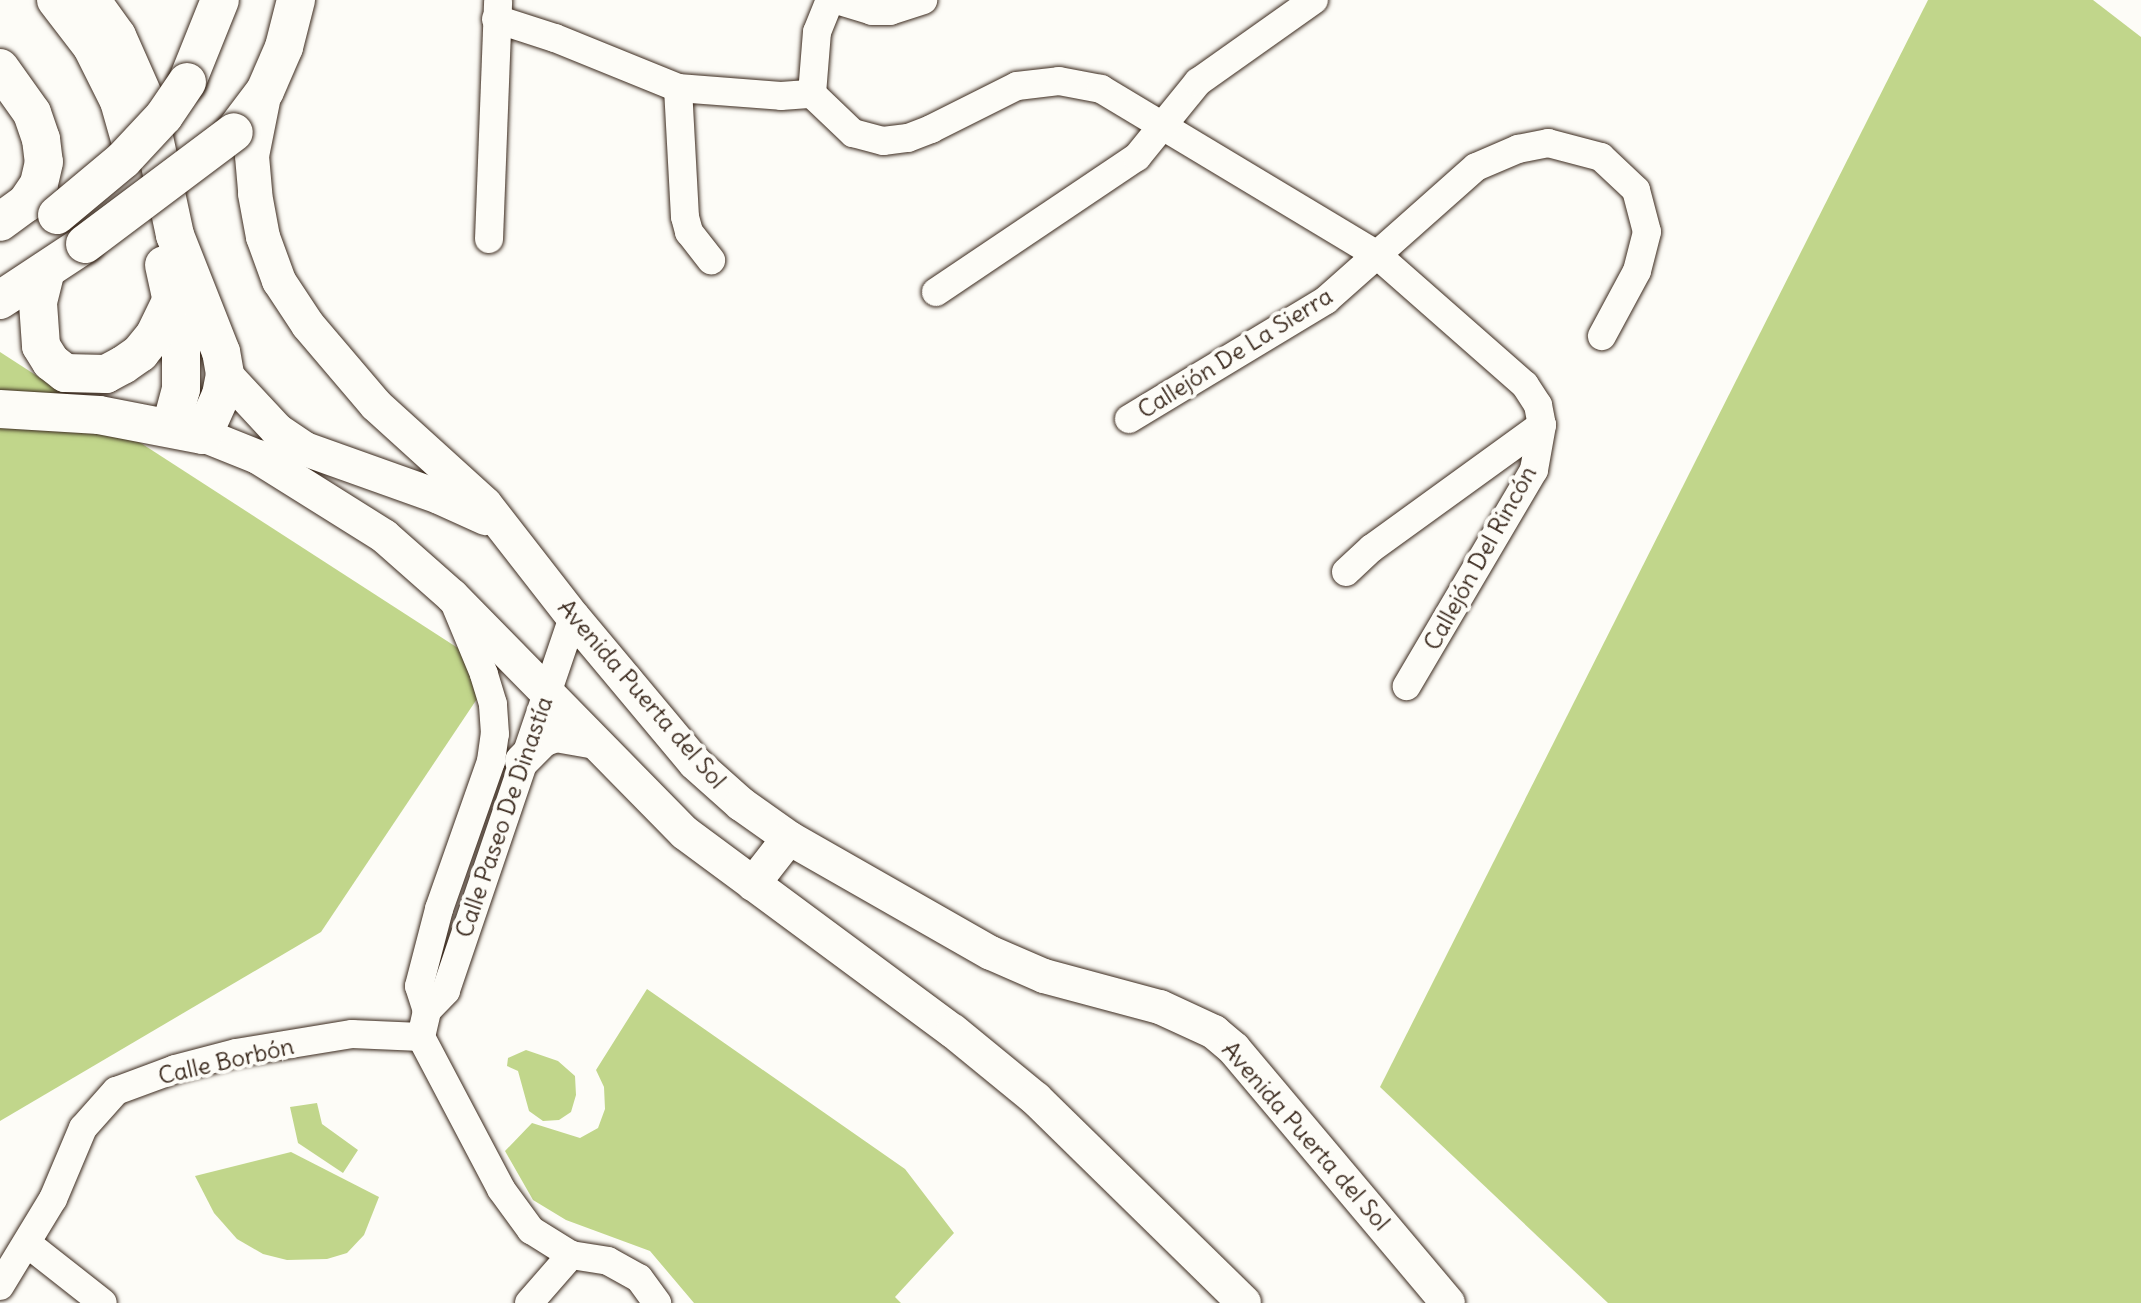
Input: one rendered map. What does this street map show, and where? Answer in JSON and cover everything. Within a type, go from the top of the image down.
[{"type":"main road","points":[[56,0],[92,47],[119,101],[179,322],[181,389],[187,431]]},
{"type":"main road","points":[[91,0],[117,36],[147,104],[175,235],[221,352],[225,374],[221,395],[187,431]]},
{"type":"main road","points":[[0,250],[57,215],[123,160],[164,116],[187,82],[220,0]]},
{"type":"main road","points":[[0,300],[45,274],[234,132],[265,91],[284,47],[296,0]]},
{"type":"main road","points":[[0,68],[32,113],[41,139],[44,162],[39,184],[26,203],[0,222]]},
{"type":"main road","points":[[45,274],[38,303],[41,346],[51,362],[65,373],[106,374],[123,365],[140,353],[154,336],[173,297]]},
{"type":"main road","points":[[0,409],[99,415],[187,431]]},
{"type":"street","points":[[812,94],[817,32],[830,0]]},
{"type":"street","points":[[837,0],[872,11],[890,11],[923,0]]},
{"type":"street","points":[[936,292],[1137,157],[1198,82],[1314,0]]},
{"type":"street","points":[[489,239],[497,9],[555,38],[678,88],[781,96],[812,94],[853,133],[883,141],[908,138],[931,129],[1017,86],[1059,81],[1101,89],[1376,254],[1525,385],[1538,405],[1542,425],[1372,548],[1346,572]]},
{"type":"street","points":[[678,88],[685,217],[689,232],[711,260]]},
{"type":"street","name":"Avenida Puerta del Sol","points":[[265,91],[252,156],[263,237],[279,281],[308,325],[376,405],[485,504],[573,617],[695,763],[741,804],[789,838],[991,953],[1044,976],[1160,1007],[1214,1032],[1234,1049],[1448,1303]]},
{"type":"street","points":[[1376,254],[1476,167],[1518,149],[1548,143],[1601,157],[1636,190],[1647,232],[1637,271],[1602,336]]},
{"type":"street","name":"Callejón De La Sierra","points":[[1129,419],[1326,300],[1376,254]]},
{"type":"street","points":[[225,374],[277,430],[305,449],[439,497],[500,525]]},
{"type":"street","name":"Callejón Del Rincón","points":[[1407,686],[1525,489],[1534,470],[1542,425]]},
{"type":"street","points":[[187,431],[258,457],[384,536],[452,596],[591,741],[685,833],[953,1031],[1036,1099],[1244,1303]]},
{"type":"street","points":[[384,536],[402,512],[439,497]]},
{"type":"street","name":"Calle Paseo De Dinastía","points":[[452,596],[484,674],[493,704],[495,734],[491,761],[439,909],[419,986],[424,1024],[501,1189],[531,1230],[571,1255],[608,1261],[639,1278],[657,1303]]},
{"type":"street","name":"Calle Paseo De Dinastía","points":[[424,1024],[446,991],[573,617]]},
{"type":"street","points":[[522,761],[543,740],[556,735],[591,741]]},
{"type":"street","points":[[753,884],[789,838]]},
{"type":"street","name":"Calle Borbón","points":[[0,1286],[53,1199],[83,1128],[116,1091],[175,1069],[236,1053],[424,1024]]},
{"type":"street","points":[[28,1244],[103,1303]]},
{"type":"street","points":[[529,1303],[571,1255]]},
{"type":"green space","points":[[1928,0],[2093,0],[2141,37],[2141,1303],[1608,1303],[1380,1087]]},
{"type":"green space","points":[[0,352],[495,672],[321,932],[0,1121]]},
{"type":"green space","points":[[647,989],[905,1169],[954,1233],[895,1297],[901,1303],[694,1303],[650,1251],[566,1220],[533,1200],[505,1151],[532,1123],[580,1138],[598,1128],[605,1109],[604,1087],[596,1070]]},
{"type":"green space","points":[[526,1050],[558,1061],[575,1076],[576,1095],[571,1112],[559,1120],[543,1121],[529,1111],[518,1071],[507,1066],[508,1058]]},
{"type":"green space","points":[[317,1103],[322,1124],[358,1150],[343,1173],[298,1143],[290,1107]]},
{"type":"green space","points":[[291,1152],[379,1197],[364,1235],[347,1253],[327,1259],[287,1260],[263,1254],[237,1239],[214,1213],[195,1176]]}]
